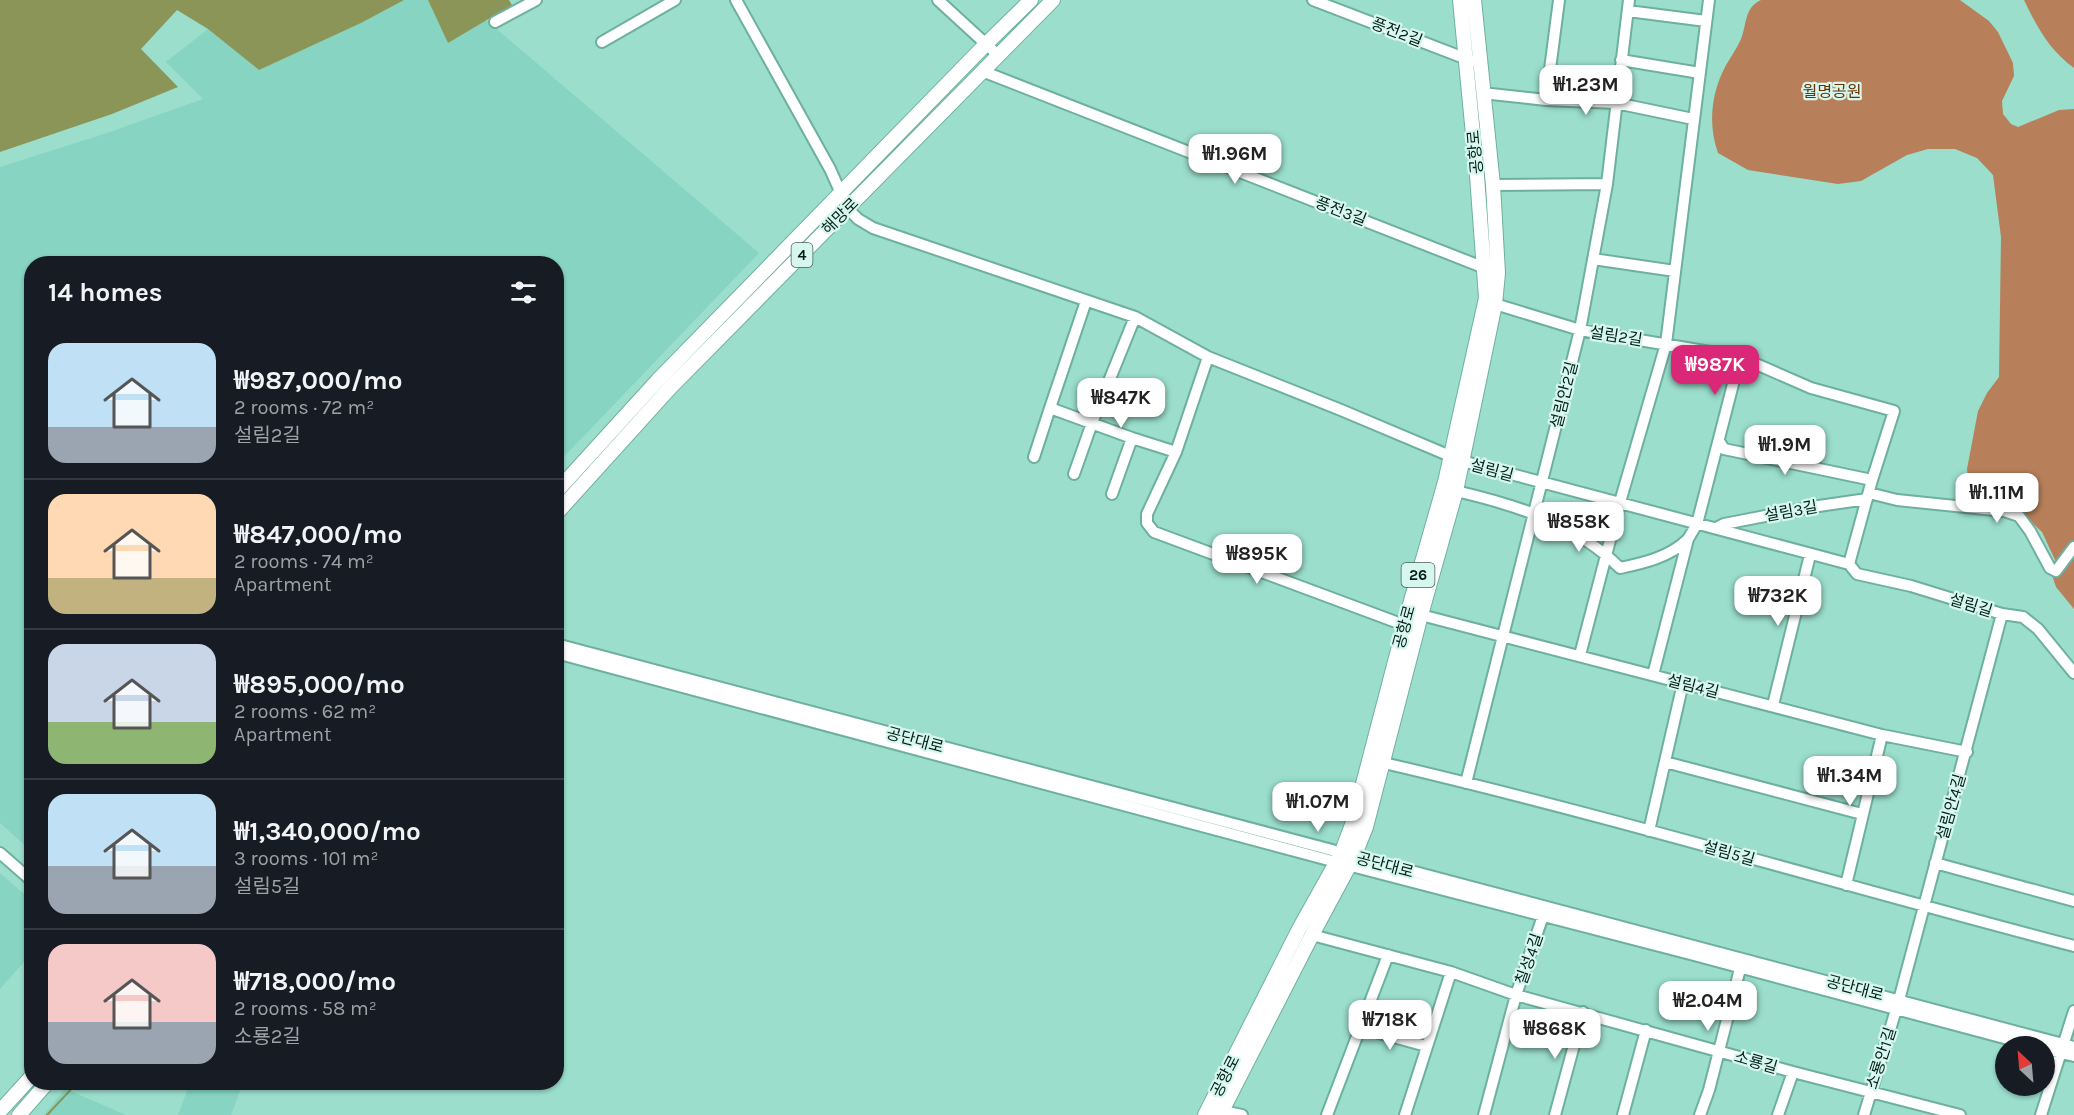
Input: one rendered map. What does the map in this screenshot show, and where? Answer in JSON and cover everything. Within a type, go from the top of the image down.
[{"type":"main road","name":"해망로","points":[[564,483],[658,380],[1031,0]]},
{"type":"main road","name":"해망로","points":[[564,505],[669,389],[1053,0]]},
{"type":"main road","name":"공항로","points":[[1205,1115],[1299,929],[1366,827],[1456,491],[1457,458],[1486,298],[1460,0]]},
{"type":"main road","name":"공항로","points":[[1221,1113],[1312,935],[1345,860],[1404,625],[1457,458],[1496,304],[1498,273],[1493,185],[1474,0]]},
{"type":"main road","points":[[0,1111],[24,1085]]},
{"type":"main road","points":[[19,1115],[41,1090]]},
{"type":"street","points":[[495,22],[536,0]]},
{"type":"street","points":[[602,42],[675,0]]},
{"type":"street","points":[[736,0],[830,169],[848,209]]},
{"type":"street","points":[[938,0],[998,55]]},
{"type":"street","name":"풍전2길","points":[[1312,0],[1481,65]]},
{"type":"street","points":[[1546,100],[1559,0]]},
{"type":"street","points":[[1580,655],[1620,502],[1666,344],[1709,0]]},
{"type":"street","points":[[1628,5],[1706,21]]},
{"type":"street","name":"설림안2길","points":[[1466,783],[1580,330],[1608,184],[1628,5]]},
{"type":"street","points":[[1621,60],[1700,73]]},
{"type":"street","name":"풍전3길","points":[[982,71],[1498,273]]},
{"type":"street","points":[[1482,93],[1616,104],[1693,118]]},
{"type":"street","points":[[1493,185],[1608,184]]},
{"type":"street","name":"설림길","points":[[848,209],[858,219],[873,228],[1135,318],[1208,357],[1457,458],[1541,483],[1849,564],[1857,574],[1911,586],[2002,614],[2023,617],[2038,629],[2074,673]]},
{"type":"street","points":[[1593,259],[1675,271]]},
{"type":"street","points":[[1034,457],[1086,301]]},
{"type":"street","name":"설림2길","points":[[1496,304],[1580,330],[1740,357],[1811,387],[1894,411],[1868,496]]},
{"type":"street","points":[[1074,474],[1092,423],[1135,318]]},
{"type":"street","points":[[1208,357],[1176,452],[1147,514],[1147,523],[1154,532],[1404,625]]},
{"type":"street","points":[[1456,491],[1533,512],[1573,531],[1606,554],[1620,568],[1656,558],[1681,546],[1697,524],[1740,357]]},
{"type":"street","points":[[1050,408],[1176,452]]},
{"type":"street","points":[[1112,494],[1132,438]]},
{"type":"street","points":[[1719,441],[1724,449],[1872,480]]},
{"type":"street","points":[[1849,564],[1868,496]]},
{"type":"street","name":"설림3길","points":[[1716,528],[1724,524],[1868,496],[2004,510],[2019,516],[2050,568],[2056,571],[2074,547]]},
{"type":"street","points":[[1653,675],[1688,539]]},
{"type":"street","points":[[1773,705],[1810,555]]},
{"type":"street","name":"설림안4길","points":[[1898,1005],[2002,614]]},
{"type":"street","name":"설림4길","points":[[1421,615],[1882,735],[1967,752]]},
{"type":"street","name":"공단대로","points":[[564,646],[1345,860]]},
{"type":"street","name":"공단대로","points":[[564,655],[2067,1048],[2074,1056]]},
{"type":"street","points":[[1649,831],[1683,683]]},
{"type":"street","points":[[1846,885],[1882,735]]},
{"type":"street","points":[[1665,762],[1862,814]]},
{"type":"street","name":"설림5길","points":[[1383,763],[1649,831],[2074,946]]},
{"type":"street","points":[[0,853],[24,874]]},
{"type":"street","points":[[1935,863],[2074,901]]},
{"type":"street","name":"칠성4길","points":[[1484,1115],[1516,995],[1544,912]]},
{"type":"street","name":"소룡길","points":[[1312,935],[1451,972],[1516,995],[1717,1051],[1960,1115]]},
{"type":"street","points":[[1327,1115],[1388,955]]},
{"type":"street","points":[[1700,1115],[1709,1090],[1741,962]]},
{"type":"street","points":[[1405,1115],[1451,972]]},
{"type":"street","name":"공단대로","points":[[1898,1005],[2001,1036]]},
{"type":"street","name":"소룡안1길","points":[[1864,1115],[1898,1005]]},
{"type":"street","points":[[2041,1115],[2067,1048],[2074,1011]]},
{"type":"street","points":[[1556,1115],[1583,1012]]},
{"type":"street","points":[[1361,1028],[1426,1046]]},
{"type":"street","points":[[1623,1115],[1646,1030]]},
{"type":"street","points":[[1778,1115],[1793,1072]]},
{"type":"street","points":[[1221,1113],[1242,1115]]},
{"type":"shaded area","points":[[0,0],[404,0],[361,23],[259,70],[208,29],[177,10],[141,49],[178,87],[112,114],[0,152]]},
{"type":"shaded area","points":[[404,0],[428,0],[448,42],[486,20],[759,253],[564,457],[564,256],[24,256],[24,845],[0,823],[0,167],[203,99],[166,62],[208,29],[259,70],[361,23]]},
{"type":"shaded area","points":[[428,0],[509,0],[512,5],[448,43]]},
{"type":"shaded area","points":[[0,873],[24,894],[24,962],[0,989]]},
{"type":"shaded area","points":[[64,1090],[68,1090],[126,1115],[44,1115]]},
{"type":"shaded area","points":[[187,1090],[240,1090],[231,1115],[178,1115]]},
{"type":"green space","name":"월명공원","points":[[1761,0],[1960,0],[1989,21],[1998,32],[2013,63],[2014,76],[2002,101],[2003,114],[2011,124],[2018,127],[2059,110],[2074,109],[2074,609],[2056,587],[2052,575],[2055,560],[2042,532],[2018,509],[1999,500],[1986,498],[1976,493],[1969,485],[1967,469],[1978,411],[1987,393],[1999,377],[2001,237],[1993,175],[1977,158],[1955,149],[1928,149],[1907,155],[1861,181],[1838,184],[1748,170],[1718,153],[1713,132],[1712,110],[1720,77],[1741,39],[1749,12]]},
{"type":"green space","points":[[2024,0],[2074,0],[2074,68],[2057,54]]},
{"type":"waterway","points":[[47,1115],[70,1090]]}]
